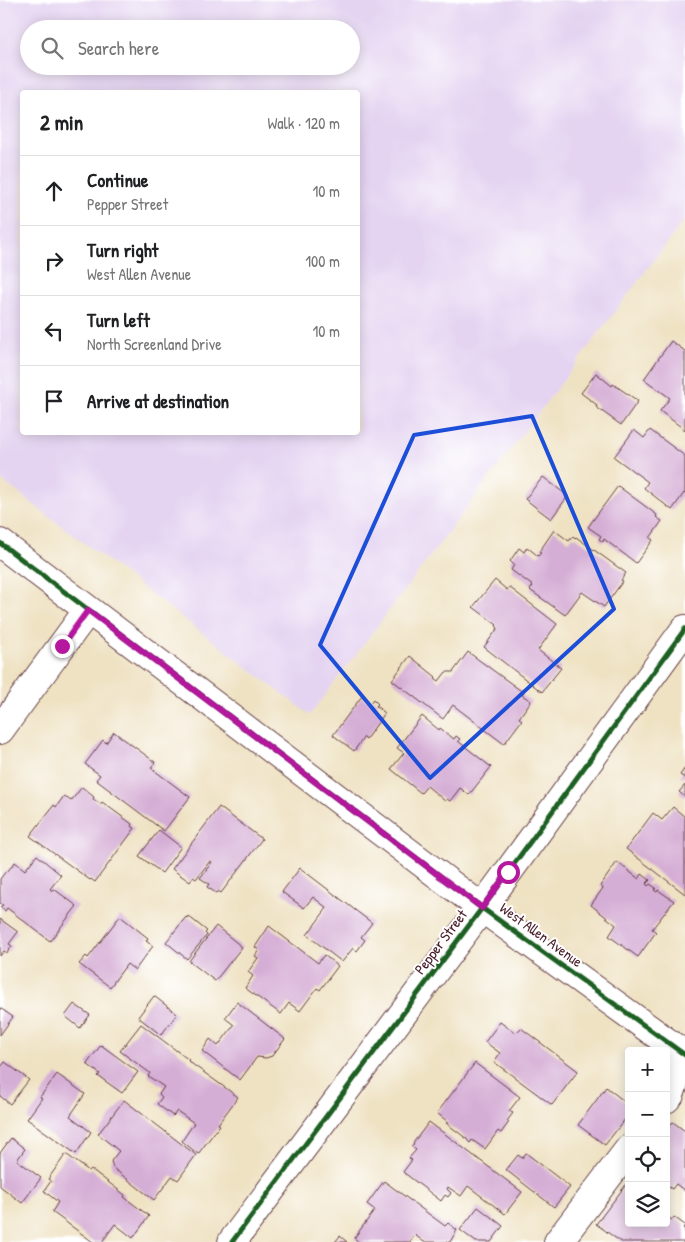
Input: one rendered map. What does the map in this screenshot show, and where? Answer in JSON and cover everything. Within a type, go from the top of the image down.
[{"type":"street","name":"West Allen Avenue","points":[[0,543],[482,908],[685,1054]]},
{"type":"street","points":[[0,730],[88,610]]},
{"type":"street","name":"Pepper Street","points":[[232,1242],[482,908],[685,629]]},
{"type":"street","points":[[670,1095],[685,1054]]},
{"type":"street","points":[[558,1242],[625,1154]]},
{"type":"highlighted area","points":[[532,416],[614,609],[430,778],[320,645],[414,435]]},
{"type":"shaded area","points":[[0,0],[685,0],[685,219],[310,715],[0,479]]},
{"type":"building","points":[[671,341],[685,351],[685,430],[660,411],[670,398],[644,379]]},
{"type":"building","points":[[596,373],[612,386],[613,384],[638,401],[621,425],[596,407],[597,405],[581,393]]},
{"type":"building","points":[[634,430],[644,438],[650,430],[685,456],[685,494],[672,510],[644,488],[648,482],[614,457]]},
{"type":"building","points":[[543,477],[568,496],[551,519],[525,499]]},
{"type":"building","points":[[618,486],[657,515],[656,517],[662,521],[650,538],[653,540],[636,563],[604,539],[603,542],[599,539],[601,536],[588,527]]},
{"type":"building","points":[[554,530],[569,541],[573,536],[576,537],[626,573],[621,580],[623,581],[604,607],[582,592],[565,615],[530,590],[533,586],[511,570],[514,565],[510,561],[519,548],[524,552],[527,547],[538,556]]},
{"type":"building","points":[[495,580],[507,590],[509,587],[557,624],[538,650],[561,668],[542,692],[484,647],[498,628],[497,625],[473,607]]},
{"type":"building","points":[[468,652],[524,693],[522,695],[531,701],[519,718],[522,720],[504,744],[453,705],[443,719],[392,680],[410,656],[439,681],[446,672],[453,672]]},
{"type":"building","points":[[362,696],[370,703],[373,699],[378,704],[376,706],[385,713],[366,739],[364,737],[354,751],[333,735]]},
{"type":"building","points":[[422,716],[454,739],[456,736],[460,739],[458,741],[491,767],[469,795],[460,788],[450,801],[447,799],[445,801],[427,786],[421,793],[391,769],[404,753],[397,748]]},
{"type":"building","points":[[114,732],[155,762],[151,768],[190,797],[164,831],[96,780],[100,775],[85,764],[103,740],[106,743]]},
{"type":"building","points":[[685,768],[685,778],[680,775]]},
{"type":"building","points":[[685,785],[685,797],[679,792]]},
{"type":"building","points":[[82,787],[94,797],[93,799],[101,804],[102,802],[135,828],[95,882],[30,836],[54,805],[56,807],[64,796],[71,801]]},
{"type":"building","points":[[219,807],[262,839],[221,893],[218,891],[216,893],[207,887],[209,884],[200,878],[212,862],[210,861],[196,879],[193,877],[190,882],[172,869]]},
{"type":"building","points":[[673,807],[685,817],[685,894],[626,849],[653,813],[662,820]]},
{"type":"building","points":[[159,830],[181,847],[162,873],[139,856]]},
{"type":"building","points":[[37,855],[61,875],[50,889],[52,891],[54,889],[77,906],[50,941],[7,908],[5,911],[0,907],[3,905],[0,903],[0,879],[15,862],[25,870]]},
{"type":"building","points":[[617,862],[639,879],[642,874],[650,880],[646,884],[648,886],[650,884],[656,888],[654,890],[657,892],[658,890],[674,901],[652,929],[656,932],[638,957],[609,936],[616,925],[591,905],[603,888],[600,886]]},
{"type":"building","points":[[300,868],[372,923],[361,937],[365,940],[357,951],[353,948],[342,962],[307,935],[327,908],[313,897],[304,908],[282,892]]},
{"type":"building","points":[[120,916],[148,938],[146,941],[153,946],[135,970],[127,964],[110,987],[79,964],[86,956],[88,958]]},
{"type":"building","points":[[188,916],[207,931],[205,933],[207,935],[187,959],[166,942]]},
{"type":"building","points":[[0,919],[18,932],[9,944],[12,946],[7,953],[4,951],[0,956]]},
{"type":"building","points":[[216,926],[242,947],[215,981],[189,961]]},
{"type":"building","points":[[269,926],[318,963],[324,955],[338,966],[320,990],[317,988],[300,1011],[289,1003],[281,1014],[245,988],[253,976],[248,972],[258,958],[255,956],[259,950],[255,947]]},
{"type":"building","points":[[154,996],[177,1014],[161,1035],[138,1017]]},
{"type":"building","points":[[237,1002],[285,1039],[272,1056],[266,1058],[257,1057],[240,1080],[202,1051],[210,1039],[218,1046],[234,1025],[225,1018]]},
{"type":"building","points":[[74,1004],[90,1015],[80,1028],[65,1016]]},
{"type":"building","points":[[0,1008],[13,1017],[0,1035]]},
{"type":"building","points":[[500,1022],[516,1033],[521,1028],[578,1071],[552,1105],[494,1062],[500,1053],[485,1042]]},
{"type":"building","points":[[141,1024],[238,1097],[198,1154],[182,1141],[194,1123],[177,1111],[173,1116],[157,1104],[162,1097],[159,1094],[164,1087],[148,1076],[150,1073],[120,1051]]},
{"type":"building","points":[[101,1045],[138,1072],[122,1093],[98,1076],[100,1074],[87,1064]]},
{"type":"building","points":[[5,1062],[29,1080],[10,1104],[0,1096],[0,1068]]},
{"type":"building","points":[[475,1063],[520,1097],[509,1111],[513,1113],[507,1121],[509,1122],[501,1133],[498,1131],[485,1149],[472,1140],[470,1143],[437,1113]]},
{"type":"building","points":[[57,1074],[85,1094],[70,1116],[91,1132],[76,1154],[27,1119]]},
{"type":"building","points":[[606,1087],[625,1102],[625,1119],[605,1145],[578,1125]]},
{"type":"building","points":[[124,1100],[196,1155],[178,1180],[172,1176],[154,1200],[113,1168],[111,1161],[119,1151],[98,1134]]},
{"type":"building","points":[[429,1122],[522,1192],[505,1214],[468,1186],[461,1196],[448,1187],[447,1189],[451,1193],[448,1197],[445,1195],[441,1201],[403,1172],[412,1160],[409,1158],[416,1150],[411,1146]]},
{"type":"building","points":[[673,1122],[685,1131],[685,1191],[676,1184],[672,1189],[670,1188],[670,1125]]},
{"type":"building","points":[[11,1138],[25,1149],[17,1160],[41,1178],[22,1203],[0,1186],[0,1153]]},
{"type":"building","points":[[526,1153],[570,1187],[554,1207],[506,1170],[518,1155],[522,1158]]},
{"type":"building","points":[[66,1154],[89,1171],[91,1169],[149,1216],[133,1238],[115,1224],[102,1242],[93,1242],[52,1212],[58,1202],[44,1191],[51,1181],[48,1179]]},
{"type":"building","points":[[384,1181],[445,1226],[448,1223],[457,1230],[450,1242],[424,1242],[415,1235],[410,1242],[359,1242],[354,1238],[375,1210],[367,1204]]},
{"type":"building","points":[[625,1186],[625,1227],[670,1227],[670,1219],[672,1220],[674,1217],[685,1225],[683,1228],[685,1230],[685,1242],[621,1242],[596,1224]]},
{"type":"building","points":[[478,1207],[503,1226],[491,1242],[476,1242],[460,1230]]},
{"type":"building","points":[[340,1236],[347,1242],[335,1242]]},
{"type":"cycle path","points":[[0,543],[482,908],[685,1055]]},
{"type":"cycle path","points":[[232,1242],[482,908],[685,629]]},
{"type":"route","points":[[62,646],[88,610],[482,908],[508,872]]}]
